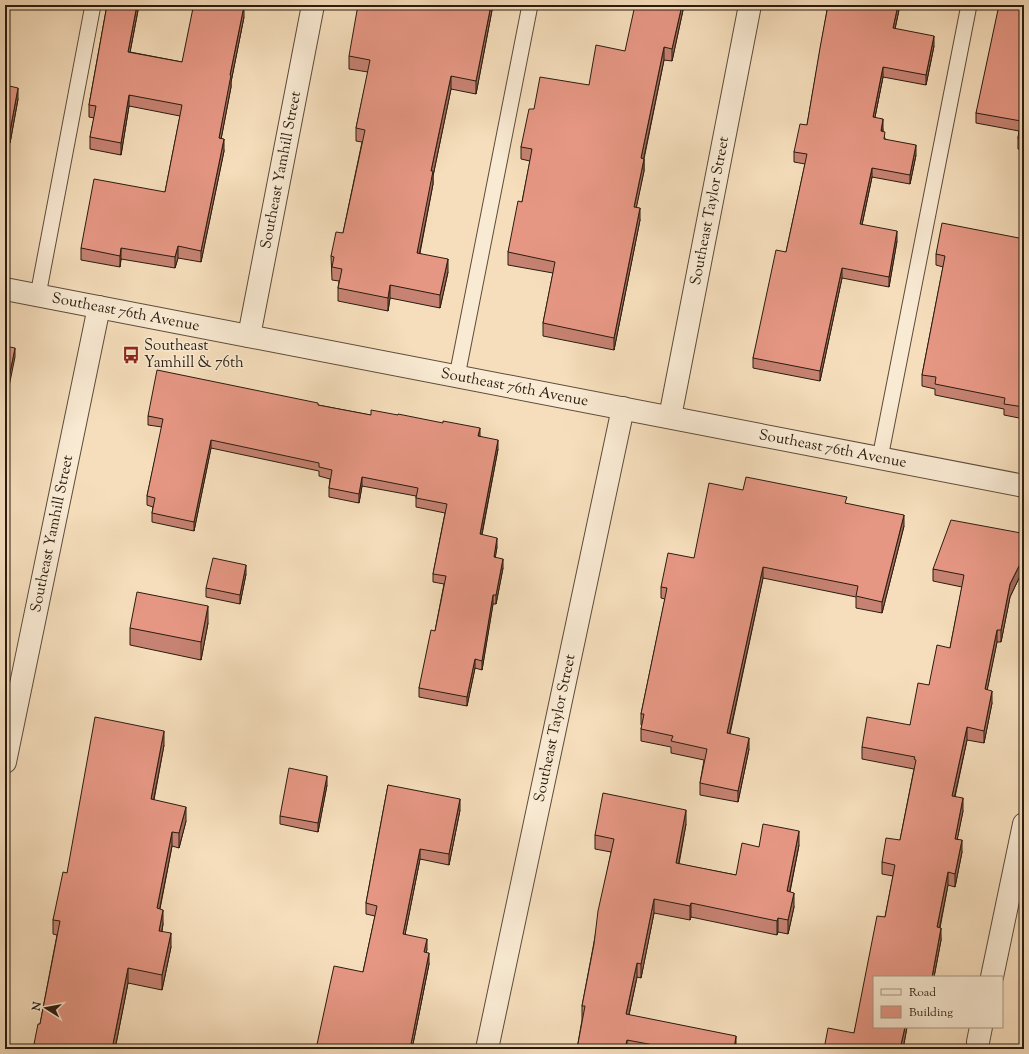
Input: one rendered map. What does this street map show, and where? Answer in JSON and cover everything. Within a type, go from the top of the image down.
[{"type":"street","name":"Southeast Yamhill Street","points":[[249,336],[313,5]]},
{"type":"street","name":"Southeast Taylor Street","points":[[670,417],[750,5]]},
{"type":"street","name":"Southeast 76th Avenue","points":[[5,288],[1024,486]]},
{"type":"street","name":"Southeast Yamhill Street","points":[[5,762],[99,307]]},
{"type":"street","name":"Southeast Taylor Street","points":[[487,1049],[623,408]]},
{"type":"street","points":[[992,976],[1024,824]]},
{"type":"lane","points":[[38,295],[93,5]]},
{"type":"lane","points":[[457,376],[530,5]]},
{"type":"lane","points":[[880,458],[969,5]]},
{"type":"building","points":[[107,5],[137,5],[128,52],[182,62],[193,8],[201,9],[202,5],[244,6],[219,138],[224,139],[201,251],[178,246],[175,257],[121,248],[120,256],[81,248],[94,179],[165,192],[182,105],[129,95],[121,143],[90,137],[96,106],[89,105]]},
{"type":"building","points":[[358,5],[491,5],[476,81],[451,76],[431,171],[433,171],[417,253],[448,259],[440,295],[390,285],[388,298],[338,288],[342,269],[332,267],[334,257],[331,256],[336,232],[343,233],[365,130],[356,128],[370,60],[349,56]]},
{"type":"building","points":[[635,5],[682,5],[672,49],[664,47],[641,158],[644,159],[634,207],[640,208],[614,338],[543,323],[555,262],[508,252],[518,201],[522,202],[532,149],[521,147],[529,109],[534,109],[540,77],[589,85],[596,45],[625,51]]},
{"type":"building","points":[[828,5],[898,5],[893,28],[934,36],[926,75],[883,67],[873,117],[883,119],[881,131],[885,132],[884,139],[916,145],[910,175],[872,168],[860,224],[897,231],[889,277],[842,268],[820,371],[753,358],[776,250],[786,252],[807,154],[794,152],[800,124],[807,125]]},
{"type":"building","points":[[999,5],[1024,5],[1024,140],[1018,138],[1021,121],[976,113]]},
{"type":"building","points":[[5,34],[9,34],[5,56]]},
{"type":"building","points":[[5,85],[18,88],[10,131],[5,130]]},
{"type":"building","points":[[942,223],[1024,239],[1024,407],[1004,404],[1005,398],[935,384],[936,377],[922,375],[945,256],[936,254]]},
{"type":"building","points":[[5,346],[15,348],[5,397]]},
{"type":"building","points":[[157,370],[371,415],[371,410],[480,428],[478,436],[498,440],[480,534],[497,538],[494,557],[503,559],[496,595],[493,595],[482,661],[475,659],[467,697],[419,688],[431,630],[435,631],[446,576],[433,574],[447,504],[416,498],[418,488],[362,477],[359,494],[329,488],[332,470],[319,467],[319,463],[211,440],[194,522],[152,513],[155,498],[147,496],[163,419],[148,416]]},
{"type":"building","points":[[746,477],[847,497],[845,503],[904,515],[882,602],[856,596],[858,586],[763,567],[727,733],[749,738],[738,791],[700,783],[707,749],[671,741],[673,736],[641,729],[644,714],[641,714],[667,588],[661,587],[668,553],[694,558],[709,483],[743,490]]},
{"type":"building","points":[[951,520],[1021,533],[1021,562],[1010,584],[1001,630],[997,630],[985,689],[992,691],[984,731],[967,727],[952,796],[963,798],[955,839],[962,840],[955,874],[948,872],[937,927],[941,928],[932,976],[873,976],[873,1028],[905,1028],[900,1049],[824,1049],[828,1028],[854,1033],[877,916],[885,917],[895,865],[882,862],[886,838],[900,840],[916,760],[914,759],[915,757],[862,747],[867,717],[910,725],[918,683],[929,685],[937,645],[950,648],[964,575],[933,569]]},
{"type":"building","points":[[213,558],[246,565],[240,595],[206,588]]},
{"type":"building","points":[[137,592],[208,606],[201,642],[130,628]]},
{"type":"building","points":[[95,717],[164,731],[151,799],[186,807],[179,833],[172,832],[157,908],[163,910],[159,931],[171,933],[162,975],[128,968],[112,1049],[33,1049],[38,1024],[40,1024],[60,921],[53,920],[63,872],[67,873]]},
{"type":"building","points":[[289,768],[327,776],[318,823],[280,816]]},
{"type":"building","points":[[388,785],[460,799],[449,854],[420,849],[403,934],[427,939],[424,952],[429,953],[410,1049],[316,1049],[334,966],[363,972],[377,906],[366,903]]},
{"type":"building","points":[[603,793],[686,810],[676,863],[736,875],[742,843],[759,847],[763,824],[799,831],[787,891],[794,893],[788,920],[778,918],[777,921],[691,903],[690,906],[654,899],[641,964],[637,963],[626,1014],[736,1036],[734,1049],[675,1049],[627,1040],[625,1049],[577,1049],[585,1006],[582,1006],[594,944],[598,911],[614,839],[595,835]]},
{"type":"place","name":"Southeast Yamhill & 76th","points":[[131,355]]}]
